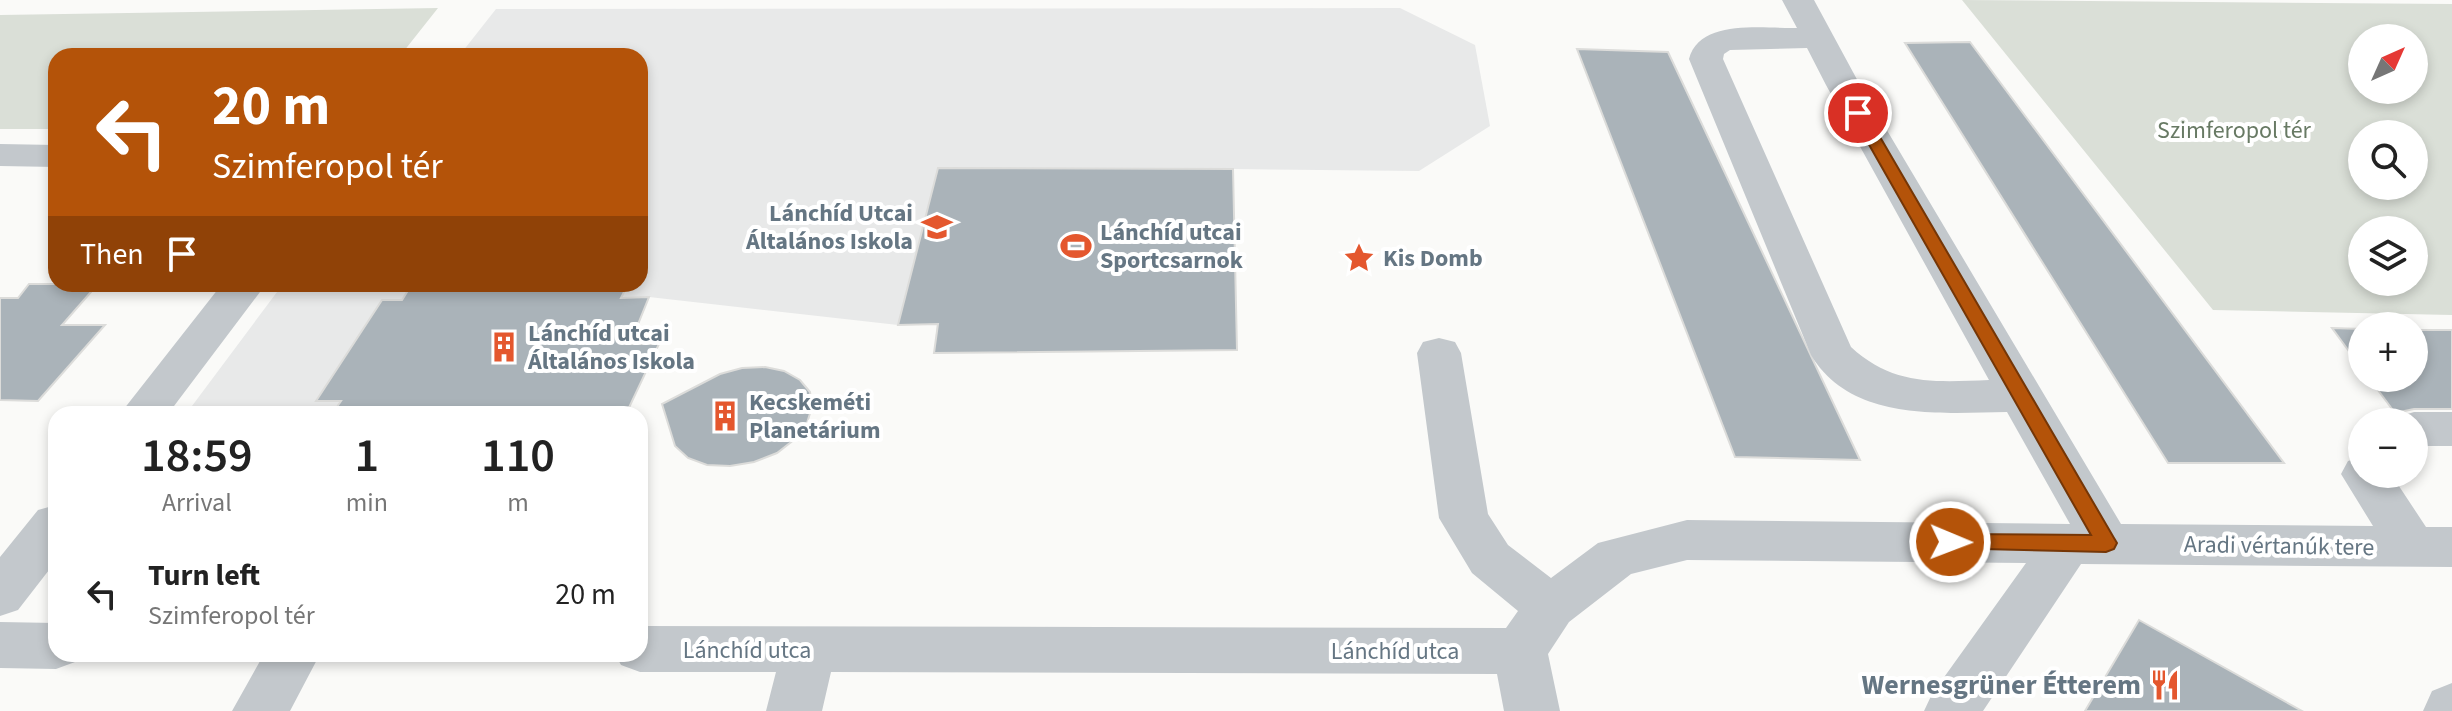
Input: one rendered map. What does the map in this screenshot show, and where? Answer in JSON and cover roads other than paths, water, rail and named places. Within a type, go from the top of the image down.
[{"type":"street","points":[[1798,0],[1850,99],[2023,395],[2087,543]]},
{"type":"street","points":[[1818,38],[1725,40],[1713,45],[1706,59],[1833,355],[1847,372],[1893,394],[2023,395]]},
{"type":"street","points":[[0,155],[48,156]]},
{"type":"street","points":[[149,406],[239,292]]},
{"type":"street","points":[[1439,353],[1464,518],[1490,559],[1550,607]]},
{"type":"street","points":[[2428,429],[2452,429]]},
{"type":"street","points":[[2378,488],[2432,547]]},
{"type":"street","points":[[0,595],[48,534]]},
{"type":"street","points":[[1532,711],[1520,651],[1550,607],[1616,557],[1687,540],[2087,543]]},
{"type":"street","points":[[1952,711],[2087,543]]},
{"type":"street","name":"Aradi vértanúk tere","points":[[2087,543],[2432,547]]},
{"type":"street","points":[[0,645],[48,646]]},
{"type":"street","name":"Lánchíd utca","points":[[648,649],[1520,651]]},
{"type":"street","points":[[794,711],[809,650]]},
{"type":"street","points":[[260,711],[288,662]]},
{"type":"place","name":"Lánchíd Utcai Általános Iskola","points":[[937,227]]},
{"type":"place","name":"Lánchíd utcai Sportcsarnok","points":[[1076,246]]},
{"type":"place","name":"Kis Domb","points":[[1359,258]]},
{"type":"place","name":"Lánchíd utcai Általános Iskola","points":[[504,347]]},
{"type":"place","name":"Kecskeméti Planetárium","points":[[725,416]]},
{"type":"place","name":"Wernesgrüner Étterem","points":[[2165,685]]},
{"type":"park label","name":"Szimferopol tér","points":[[2234,130]]}]
